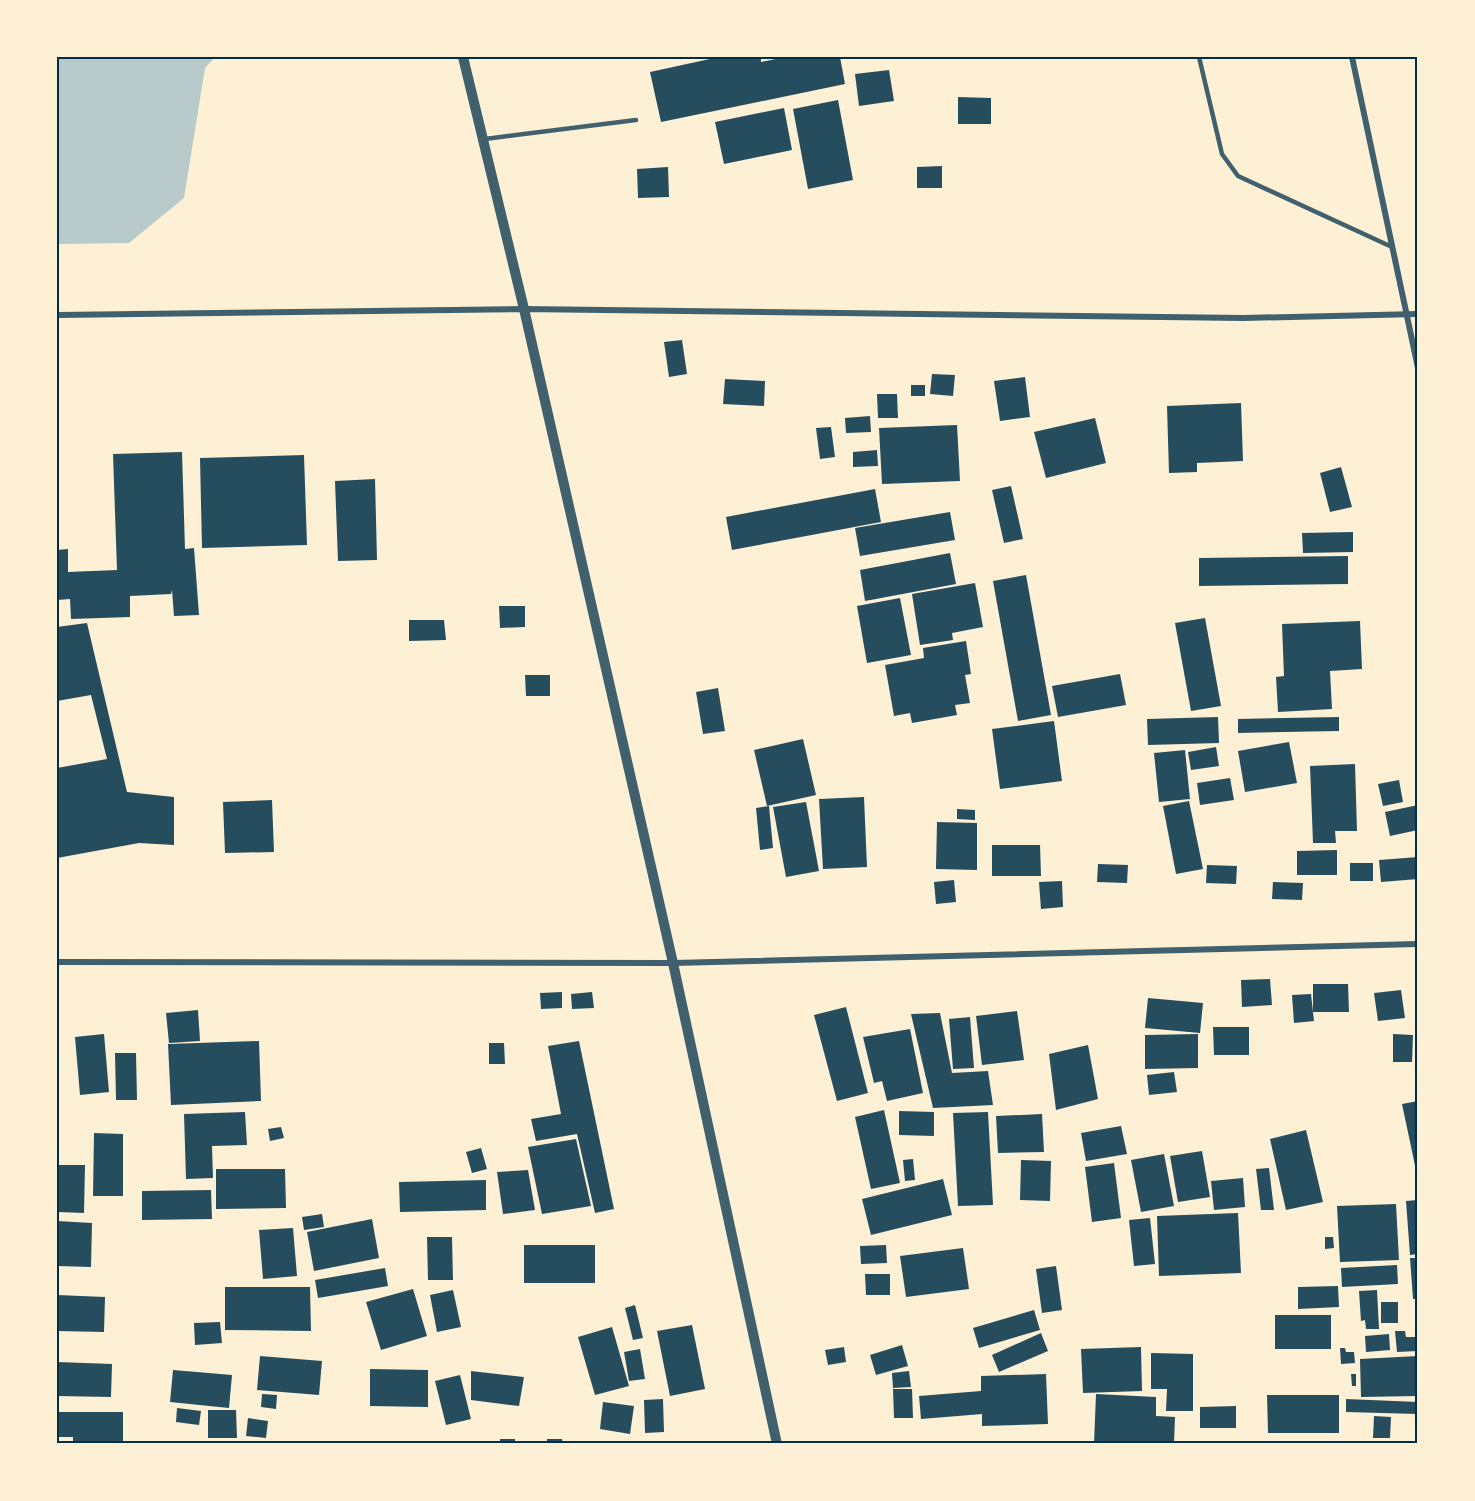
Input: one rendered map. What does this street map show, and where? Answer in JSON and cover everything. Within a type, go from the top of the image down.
[{"type":"street","points":[[463,57],[524,309],[673,963],[777,1444]]},
{"type":"street","points":[[1352,57],[1418,368]]},
{"type":"street","points":[[57,315],[524,309],[1244,318],[1418,314]]},
{"type":"street","points":[[57,962],[673,963],[1418,944]]},
{"type":"lane","points":[[1198,57],[1222,154],[1238,176],[1392,247]]},
{"type":"lane","points":[[482,139],[636,120]]},
{"type":"shaded area","points":[[57,57],[215,57],[205,68],[184,198],[129,243],[57,244]]},
{"type":"building","points":[[719,57],[761,57],[761,62],[786,57],[840,57],[845,84],[661,122],[650,72]]},
{"type":"building","points":[[889,70],[894,101],[859,106],[855,74]]},
{"type":"building","points":[[958,97],[991,98],[991,124],[958,124]]},
{"type":"building","points":[[838,100],[853,180],[808,189],[793,109]]},
{"type":"building","points":[[784,108],[792,150],[724,164],[715,122]]},
{"type":"building","points":[[942,166],[942,188],[917,188],[917,167]]},
{"type":"building","points":[[668,167],[669,197],[638,198],[637,169]]},
{"type":"building","points":[[682,340],[687,374],[669,377],[664,342]]},
{"type":"building","points":[[932,374],[955,375],[953,396],[930,394]]},
{"type":"building","points":[[1025,377],[1030,417],[1000,421],[994,381]]},
{"type":"building","points":[[725,379],[765,381],[764,406],[723,404]]},
{"type":"building","points":[[911,385],[925,385],[925,396],[911,396]]},
{"type":"building","points":[[877,394],[897,394],[898,418],[878,418]]},
{"type":"building","points":[[1241,403],[1243,461],[1197,463],[1197,472],[1169,473],[1167,406]]},
{"type":"building","points":[[870,416],[871,432],[846,433],[845,418]]},
{"type":"building","points":[[1095,418],[1106,463],[1046,478],[1034,432]]},
{"type":"building","points":[[957,425],[960,481],[882,484],[879,428]]},
{"type":"building","points":[[831,427],[835,457],[820,459],[816,428]]},
{"type":"building","points":[[877,450],[878,466],[853,467],[853,452]]},
{"type":"building","points":[[182,452],[185,549],[194,548],[199,615],[174,616],[172,590],[171,594],[130,596],[130,617],[71,619],[70,599],[57,600],[57,550],[68,549],[68,572],[117,570],[113,454]]},
{"type":"building","points":[[304,455],[307,545],[202,548],[200,458]]},
{"type":"building","points":[[1341,467],[1352,507],[1330,512],[1320,473]]},
{"type":"building","points":[[375,479],[377,560],[338,561],[335,481]]},
{"type":"building","points":[[1011,486],[1023,539],[1004,543],[992,490]]},
{"type":"building","points":[[875,489],[881,522],[732,550],[726,517]]},
{"type":"building","points":[[950,512],[955,540],[860,556],[855,528]]},
{"type":"building","points":[[1353,532],[1353,552],[1303,553],[1302,533]]},
{"type":"building","points":[[950,553],[956,584],[865,601],[860,570]]},
{"type":"building","points":[[1348,556],[1348,584],[1199,586],[1199,558]]},
{"type":"building","points":[[1026,575],[1051,715],[1018,721],[993,581]]},
{"type":"building","points":[[975,583],[983,627],[952,633],[953,640],[920,645],[912,594]]},
{"type":"building","points":[[900,598],[911,655],[867,663],[857,606]]},
{"type":"building","points":[[499,606],[525,606],[525,627],[500,628]]},
{"type":"building","points":[[1205,618],[1221,706],[1191,711],[1175,623]]},
{"type":"building","points":[[409,620],[444,620],[446,640],[409,641]]},
{"type":"building","points":[[1360,621],[1362,669],[1330,671],[1332,709],[1278,712],[1276,677],[1284,676],[1282,624]]},
{"type":"building","points":[[87,623],[127,792],[174,797],[174,845],[139,843],[57,858],[57,768],[107,759],[91,695],[57,701],[57,627]]},
{"type":"building","points":[[966,641],[971,674],[965,675],[970,703],[955,705],[957,715],[912,723],[910,713],[894,716],[885,665],[924,658],[923,648]]},
{"type":"building","points":[[1120,674],[1126,705],[1058,717],[1052,686]]},
{"type":"building","points":[[525,675],[550,675],[550,696],[526,696]]},
{"type":"building","points":[[718,688],[725,731],[703,734],[696,692]]},
{"type":"building","points":[[1218,717],[1219,743],[1148,745],[1147,719]]},
{"type":"building","points":[[1339,717],[1339,731],[1238,733],[1238,719]]},
{"type":"building","points":[[1054,721],[1062,781],[1000,789],[992,729]]},
{"type":"building","points":[[803,739],[816,795],[767,806],[754,750]]},
{"type":"building","points":[[1289,742],[1297,783],[1245,792],[1238,751]]},
{"type":"building","points":[[1216,747],[1219,766],[1191,770],[1188,752]]},
{"type":"building","points":[[1185,750],[1190,799],[1159,802],[1154,753]]},
{"type":"building","points":[[1355,764],[1357,831],[1335,831],[1336,843],[1313,843],[1310,766]]},
{"type":"building","points":[[1230,778],[1234,800],[1200,805],[1197,783]]},
{"type":"building","points":[[1399,780],[1403,802],[1383,806],[1378,784]]},
{"type":"building","points":[[864,797],[867,867],[823,869],[819,799]]},
{"type":"building","points":[[272,800],[274,852],[225,853],[223,802]]},
{"type":"building","points":[[1189,801],[1203,869],[1176,874],[1163,806]]},
{"type":"building","points":[[806,802],[819,871],[786,877],[773,807]]},
{"type":"building","points":[[1418,805],[1418,830],[1390,836],[1385,812]]},
{"type":"building","points":[[769,806],[773,848],[760,850],[756,808]]},
{"type":"building","points":[[957,809],[975,810],[975,820],[957,819]]},
{"type":"building","points":[[937,822],[977,823],[977,870],[936,869]]},
{"type":"building","points":[[992,845],[1040,845],[1041,876],[992,876]]},
{"type":"building","points":[[1337,850],[1337,875],[1297,875],[1297,851]]},
{"type":"building","points":[[1418,857],[1418,879],[1381,882],[1379,860]]},
{"type":"building","points":[[1350,863],[1373,863],[1373,881],[1350,881]]},
{"type":"building","points":[[1098,864],[1128,865],[1127,883],[1097,882]]},
{"type":"building","points":[[1207,865],[1237,866],[1236,884],[1206,883]]},
{"type":"building","points":[[954,880],[956,902],[936,904],[934,882]]},
{"type":"building","points":[[1062,881],[1063,907],[1041,909],[1039,882]]},
{"type":"building","points":[[1273,882],[1303,883],[1302,900],[1272,899]]},
{"type":"building","points":[[1270,979],[1272,1005],[1242,1007],[1241,980]]},
{"type":"building","points":[[1313,984],[1348,984],[1349,1012],[1313,1012]]},
{"type":"building","points":[[1401,990],[1405,1018],[1378,1021],[1374,993]]},
{"type":"building","points":[[562,992],[562,1008],[541,1009],[540,993]]},
{"type":"building","points":[[592,992],[594,1008],[572,1009],[571,994]]},
{"type":"building","points":[[1311,994],[1314,1021],[1294,1023],[1292,995]]},
{"type":"building","points":[[1148,998],[1203,1003],[1200,1033],[1145,1028]]},
{"type":"building","points":[[846,1007],[868,1093],[837,1101],[814,1015]]},
{"type":"building","points":[[198,1010],[200,1041],[169,1043],[166,1013]]},
{"type":"building","points":[[1017,1011],[1024,1060],[982,1065],[976,1016]]},
{"type":"building","points":[[940,1013],[952,1073],[988,1071],[993,1105],[933,1108],[911,1014]]},
{"type":"building","points":[[970,1017],[974,1068],[953,1069],[949,1019]]},
{"type":"building","points":[[1213,1027],[1249,1027],[1249,1055],[1214,1055]]},
{"type":"building","points":[[910,1029],[923,1093],[887,1101],[882,1081],[874,1083],[863,1037]]},
{"type":"building","points":[[104,1034],[109,1092],[80,1095],[75,1037]]},
{"type":"building","points":[[1198,1034],[1198,1068],[1145,1069],[1145,1035]]},
{"type":"building","points":[[1393,1034],[1413,1035],[1412,1062],[1393,1062]]},
{"type":"building","points":[[259,1041],[261,1101],[171,1105],[168,1044]]},
{"type":"building","points":[[579,1041],[614,1209],[595,1213],[577,1134],[536,1141],[531,1119],[561,1114],[548,1046]]},
{"type":"building","points":[[489,1043],[504,1043],[505,1064],[489,1064]]},
{"type":"building","points":[[1088,1045],[1098,1099],[1056,1110],[1049,1054]]},
{"type":"building","points":[[115,1053],[136,1053],[137,1100],[116,1100]]},
{"type":"building","points":[[1174,1072],[1177,1092],[1149,1095],[1147,1075]]},
{"type":"building","points":[[1418,1101],[1418,1174],[1417,1175],[1402,1104]]},
{"type":"building","points":[[884,1110],[900,1183],[871,1189],[855,1117]]},
{"type":"building","points":[[899,1111],[934,1112],[934,1136],[899,1135]]},
{"type":"building","points":[[245,1112],[247,1145],[212,1146],[213,1178],[186,1179],[184,1114]]},
{"type":"building","points":[[988,1112],[993,1205],[958,1206],[953,1113]]},
{"type":"building","points":[[1042,1114],[1044,1152],[998,1153],[996,1116]]},
{"type":"building","points":[[1121,1126],[1127,1154],[1086,1161],[1081,1133]]},
{"type":"building","points":[[281,1127],[284,1138],[270,1141],[268,1129]]},
{"type":"building","points":[[1306,1130],[1323,1202],[1286,1210],[1270,1139]]},
{"type":"building","points":[[94,1133],[123,1134],[123,1196],[93,1196]]},
{"type":"building","points":[[576,1139],[591,1206],[542,1214],[528,1147]]},
{"type":"building","points":[[481,1148],[487,1169],[472,1173],[466,1152]]},
{"type":"building","points":[[1202,1151],[1210,1197],[1178,1202],[1170,1156]]},
{"type":"building","points":[[1164,1154],[1174,1206],[1141,1212],[1131,1160]]},
{"type":"building","points":[[913,1159],[915,1180],[905,1181],[903,1160]]},
{"type":"building","points":[[1021,1160],[1051,1161],[1050,1201],[1020,1200]]},
{"type":"building","points":[[1114,1163],[1121,1218],[1092,1222],[1085,1167]]},
{"type":"building","points":[[57,1165],[85,1165],[84,1213],[57,1212]]},
{"type":"building","points":[[1269,1168],[1274,1210],[1261,1210],[1256,1169]]},
{"type":"building","points":[[216,1169],[285,1169],[286,1208],[216,1209]]},
{"type":"building","points":[[528,1170],[535,1210],[503,1214],[497,1172]]},
{"type":"building","points":[[1243,1178],[1245,1207],[1214,1210],[1211,1181]]},
{"type":"building","points":[[943,1179],[952,1215],[871,1235],[862,1199]]},
{"type":"building","points":[[486,1180],[486,1210],[400,1212],[399,1182]]},
{"type":"building","points":[[211,1190],[212,1219],[142,1220],[142,1191]]},
{"type":"building","points":[[1418,1200],[1418,1254],[1410,1255],[1406,1201]]},
{"type":"building","points":[[1396,1204],[1399,1260],[1340,1262],[1337,1206]]},
{"type":"building","points":[[1238,1213],[1241,1273],[1159,1276],[1157,1216]]},
{"type":"building","points":[[322,1214],[324,1227],[304,1230],[302,1217]]},
{"type":"building","points":[[1150,1218],[1155,1264],[1134,1266],[1129,1220]]},
{"type":"building","points":[[372,1219],[379,1258],[314,1271],[307,1232]]},
{"type":"building","points":[[57,1221],[92,1223],[91,1267],[57,1266]]},
{"type":"building","points":[[293,1228],[297,1276],[263,1279],[259,1230]]},
{"type":"building","points":[[427,1237],[452,1237],[453,1280],[428,1280]]},
{"type":"building","points":[[1325,1237],[1333,1237],[1334,1248],[1325,1249]]},
{"type":"building","points":[[524,1245],[595,1245],[595,1283],[524,1283]]},
{"type":"building","points":[[886,1245],[887,1263],[861,1264],[860,1246]]},
{"type":"building","points":[[963,1248],[969,1289],[906,1297],[900,1256]]},
{"type":"building","points":[[1410,1258],[1418,1258],[1418,1299],[1413,1299]]},
{"type":"building","points":[[1397,1265],[1398,1284],[1342,1287],[1341,1268]]},
{"type":"building","points":[[1056,1266],[1062,1310],[1042,1313],[1036,1269]]},
{"type":"building","points":[[385,1268],[388,1286],[318,1298],[315,1280]]},
{"type":"building","points":[[865,1274],[890,1274],[890,1295],[866,1295]]},
{"type":"building","points":[[1338,1286],[1339,1307],[1298,1309],[1298,1287]]},
{"type":"building","points":[[225,1287],[310,1287],[311,1331],[225,1330]]},
{"type":"building","points":[[413,1289],[427,1336],[381,1350],[366,1302]]},
{"type":"building","points":[[453,1290],[461,1327],[437,1332],[430,1295]]},
{"type":"building","points":[[1377,1290],[1379,1329],[1366,1329],[1365,1320],[1361,1321],[1359,1291]]},
{"type":"building","points":[[57,1295],[105,1297],[104,1332],[57,1331]]},
{"type":"building","points":[[1381,1302],[1398,1302],[1398,1323],[1381,1323]]},
{"type":"building","points":[[635,1305],[643,1338],[633,1340],[625,1308]]},
{"type":"building","points":[[1034,1310],[1040,1330],[979,1348],[973,1328]]},
{"type":"building","points":[[1275,1315],[1331,1315],[1331,1349],[1275,1349]]},
{"type":"building","points":[[220,1322],[222,1343],[195,1345],[194,1323]]},
{"type":"building","points":[[692,1325],[705,1389],[670,1396],[657,1331]]},
{"type":"building","points":[[612,1327],[629,1386],[595,1395],[578,1337]]},
{"type":"building","points":[[1395,1331],[1405,1331],[1406,1337],[1418,1337],[1418,1351],[1397,1352]]},
{"type":"building","points":[[1041,1333],[1048,1351],[999,1372],[992,1355]]},
{"type":"building","points":[[1389,1334],[1390,1350],[1366,1352],[1365,1336]]},
{"type":"building","points":[[902,1345],[908,1366],[876,1375],[870,1355]]},
{"type":"building","points":[[844,1347],[846,1362],[828,1365],[825,1350]]},
{"type":"building","points":[[1141,1347],[1142,1391],[1083,1393],[1081,1349]]},
{"type":"building","points":[[1340,1348],[1345,1348],[1346,1352],[1354,1352],[1355,1363],[1341,1364]]},
{"type":"building","points":[[640,1349],[645,1379],[629,1381],[624,1352]]},
{"type":"building","points":[[1151,1353],[1193,1354],[1193,1411],[1166,1411],[1167,1389],[1151,1389]]},
{"type":"building","points":[[260,1356],[322,1361],[319,1395],[257,1390]]},
{"type":"building","points":[[1418,1356],[1418,1396],[1361,1397],[1360,1359]]},
{"type":"building","points":[[57,1362],[112,1364],[111,1397],[57,1396]]},
{"type":"building","points":[[370,1369],[428,1370],[428,1407],[370,1406]]},
{"type":"building","points":[[173,1370],[232,1375],[229,1408],[170,1402]]},
{"type":"building","points":[[471,1371],[524,1377],[519,1406],[471,1400]]},
{"type":"building","points":[[909,1371],[911,1387],[893,1388],[892,1373]]},
{"type":"building","points":[[1046,1374],[1048,1424],[982,1426],[982,1414],[921,1419],[919,1396],[981,1391],[981,1376]]},
{"type":"building","points":[[1351,1374],[1356,1374],[1356,1386],[1352,1386]]},
{"type":"building","points":[[460,1375],[471,1419],[446,1425],[435,1381]]},
{"type":"building","points":[[893,1389],[912,1389],[913,1418],[894,1418]]},
{"type":"building","points":[[262,1394],[277,1395],[276,1409],[261,1407]]},
{"type":"building","points":[[1096,1394],[1156,1397],[1156,1416],[1175,1417],[1174,1444],[1094,1444]]},
{"type":"building","points":[[1267,1395],[1339,1395],[1339,1433],[1268,1433]]},
{"type":"building","points":[[663,1399],[664,1432],[645,1433],[644,1400]]},
{"type":"building","points":[[1346,1399],[1418,1402],[1418,1414],[1346,1412]]},
{"type":"building","points":[[603,1402],[634,1406],[630,1434],[600,1429]]},
{"type":"building","points":[[1236,1406],[1236,1428],[1200,1428],[1200,1407]]},
{"type":"building","points":[[177,1408],[201,1411],[199,1425],[176,1422]]},
{"type":"building","points":[[208,1410],[236,1410],[237,1438],[208,1438]]},
{"type":"building","points":[[57,1412],[123,1412],[123,1444],[73,1444],[73,1437],[57,1437]]},
{"type":"building","points":[[1374,1416],[1391,1417],[1390,1438],[1373,1438]]},
{"type":"building","points":[[248,1418],[268,1421],[266,1438],[246,1436]]},
{"type":"building","points":[[500,1439],[515,1439],[515,1444],[500,1444]]},
{"type":"building","points":[[547,1439],[562,1439],[563,1444],[547,1444]]}]
